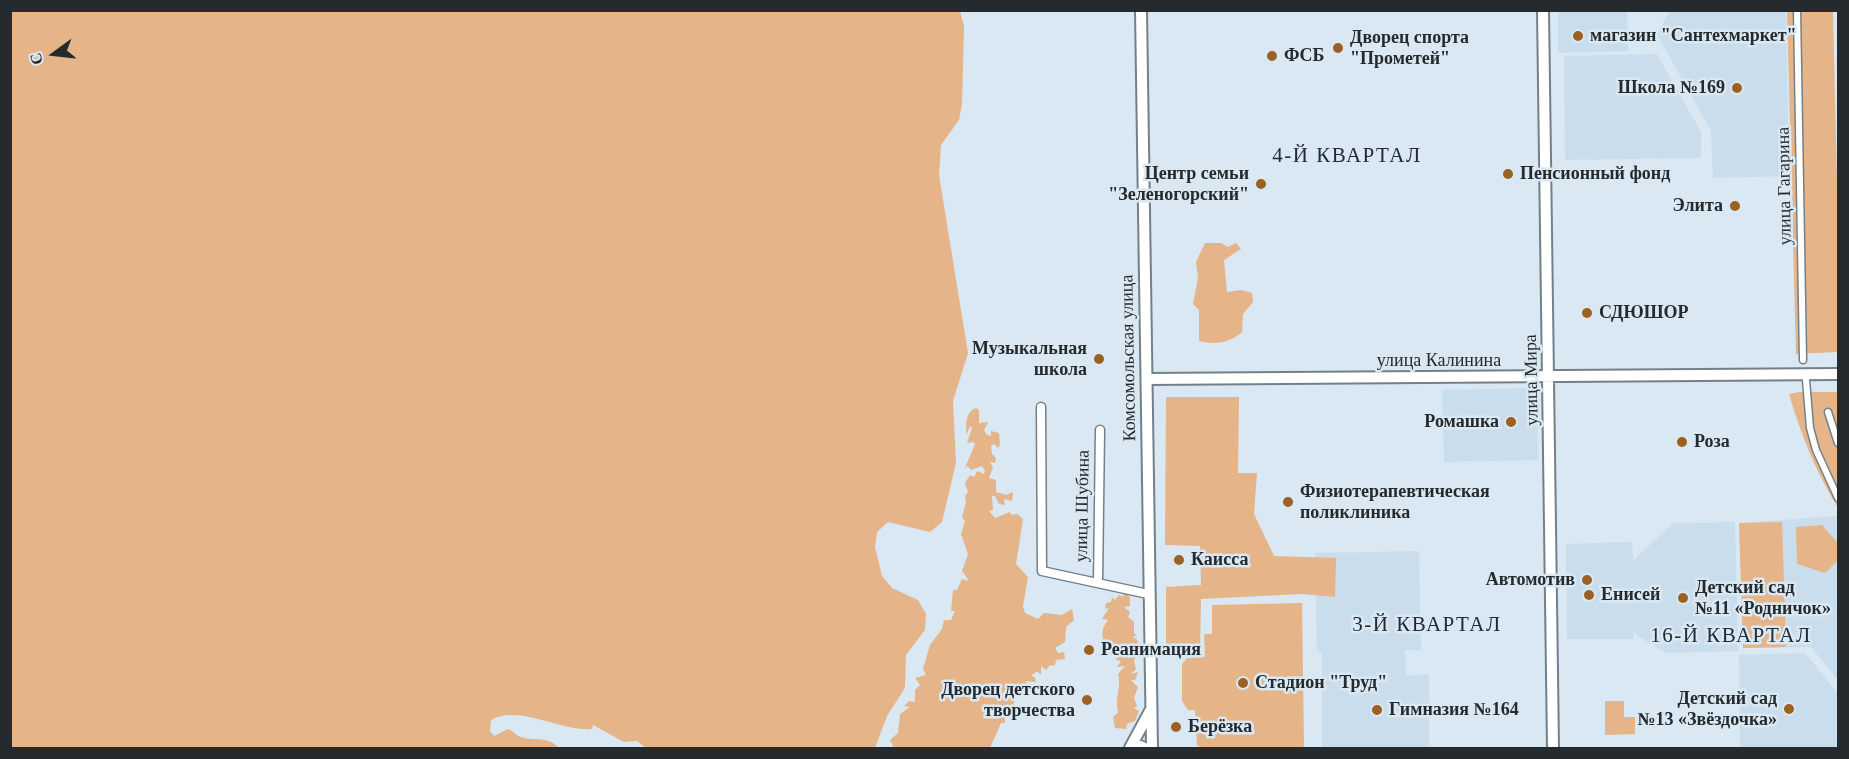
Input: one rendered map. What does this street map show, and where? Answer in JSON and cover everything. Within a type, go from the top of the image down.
[{"type":"street","name":"Комсомольская улица","points":[[1141,10],[1152,748]]},
{"type":"street","name":"улица Мира","points":[[1543,10],[1553,748]]},
{"type":"street","name":"улица Гагарина","points":[[1797,10],[1803,360]]},
{"type":"street","name":"улица Калинина","points":[[1147,379],[1839,374]]},
{"type":"street","points":[[1806,380],[1810,428],[1816,450],[1839,498]]},
{"type":"street","points":[[1041,407],[1042,571],[1148,594]]},
{"type":"street","points":[[1828,412],[1839,443]]},
{"type":"street","name":"улица Шубина","points":[[1098,582],[1100,430]]},
{"type":"street","name":"Комсомольская улица","points":[[1131,747],[1147,721],[1152,705]]},
{"type":"street","points":[[1131,747],[1141,745],[1147,748]]},
{"type":"shaded area","points":[[10,11],[960,11],[964,26],[962,104],[959,120],[941,145],[939,175],[968,353],[953,401],[956,463],[942,522],[930,532],[888,522],[877,532],[875,547],[882,576],[892,588],[918,600],[926,614],[925,630],[906,655],[905,688],[887,716],[875,748],[646,748],[637,741],[624,742],[593,725],[592,729],[580,729],[514,715],[491,720],[490,731],[494,736],[508,729],[521,737],[546,740],[559,748],[11,748]]},
{"type":"shaded area","points":[[1558,11],[1627,11],[1628,51],[1558,53]]},
{"type":"shaded area","name":"Школа №169","points":[[1670,11],[1786,11],[1789,176],[1713,178],[1711,131],[1657,34]]},
{"type":"shaded area","points":[[1787,11],[1833,11],[1838,224],[1838,352],[1796,354]]},
{"type":"shaded area","points":[[1657,54],[1701,132],[1701,158],[1565,160],[1564,56]]},
{"type":"shaded area","points":[[1205,243],[1221,243],[1228,247],[1236,243],[1241,249],[1224,260],[1227,292],[1241,290],[1252,293],[1253,302],[1243,314],[1242,332],[1222,342],[1199,341],[1199,310],[1193,304],[1198,278],[1196,262]]},
{"type":"shaded area","points":[[1537,388],[1538,460],[1444,462],[1442,390]]},
{"type":"shaded area","points":[[1838,392],[1838,508],[1816,467],[1789,394]]},
{"type":"shaded area","points":[[1166,397],[1239,397],[1238,473],[1257,473],[1254,514],[1274,556],[1336,558],[1335,597],[1302,594],[1201,599],[1200,652],[1166,653],[1166,587],[1201,585],[1200,546],[1165,545]]},
{"type":"shaded area","points":[[976,408],[979,410],[979,423],[988,422],[984,430],[987,435],[991,436],[991,431],[999,433],[1000,445],[998,448],[994,444],[991,446],[992,454],[996,458],[995,463],[990,462],[993,467],[989,478],[996,480],[996,492],[1006,495],[1013,492],[1012,501],[1004,499],[1005,505],[999,504],[995,496],[992,496],[993,510],[989,511],[995,518],[1010,512],[1011,515],[1017,514],[1023,519],[1016,564],[1028,577],[1023,606],[1025,613],[1038,619],[1044,613],[1062,615],[1072,609],[1074,620],[1066,627],[1065,642],[1055,648],[1058,653],[1064,652],[1065,659],[1056,660],[1055,665],[1049,666],[1046,670],[1041,666],[1041,675],[1037,671],[1031,676],[1035,677],[1036,682],[1025,681],[1029,686],[1024,693],[1018,688],[1013,707],[1015,714],[1005,717],[1005,723],[1001,723],[990,748],[894,748],[890,740],[898,733],[900,714],[910,707],[904,706],[909,701],[915,702],[915,690],[920,685],[915,678],[926,675],[923,669],[930,645],[942,629],[944,620],[951,620],[955,611],[951,611],[953,590],[957,590],[962,579],[969,581],[962,571],[968,554],[961,534],[965,521],[962,517],[966,502],[965,496],[968,492],[965,483],[970,475],[974,477],[977,471],[984,474],[985,471],[982,466],[971,470],[968,466],[965,468],[975,444],[967,443],[972,428],[970,426],[967,434],[967,419],[970,412]]},
{"type":"shaded area","points":[[1838,516],[1838,680],[1811,647],[1743,648],[1739,523]]},
{"type":"shaded area","name":"Детский сад №11 «Родничок»","points":[[1735,522],[1738,651],[1666,653],[1638,636],[1634,631],[1633,639],[1567,639],[1566,544],[1632,542],[1633,561],[1673,523]]},
{"type":"shaded area","points":[[1782,522],[1786,647],[1743,648],[1739,523]]},
{"type":"shaded area","points":[[1822,525],[1838,543],[1838,560],[1825,573],[1797,564],[1796,527]]},
{"type":"shaded area","points":[[1419,551],[1421,650],[1405,650],[1406,676],[1429,674],[1429,748],[1322,748],[1322,652],[1317,651],[1315,553]]},
{"type":"shaded area","points":[[1124,592],[1130,597],[1130,606],[1124,607],[1130,612],[1128,617],[1134,622],[1134,633],[1137,636],[1133,636],[1138,642],[1136,647],[1131,647],[1134,651],[1138,650],[1134,661],[1136,669],[1131,674],[1138,672],[1135,680],[1131,680],[1138,687],[1134,698],[1137,706],[1134,708],[1139,711],[1135,721],[1127,724],[1126,729],[1115,728],[1113,717],[1118,713],[1118,674],[1125,666],[1117,667],[1121,661],[1116,660],[1118,655],[1109,654],[1102,634],[1108,620],[1102,619],[1109,608],[1105,609],[1106,603],[1111,602],[1112,597],[1115,600],[1119,595],[1123,597]]},
{"type":"shaded area","name":"Стадион \"Труд\"","points":[[1302,603],[1304,748],[1201,748],[1197,745],[1195,710],[1188,710],[1182,701],[1182,664],[1187,658],[1205,657],[1204,634],[1212,634],[1212,605]]},
{"type":"shaded area","name":"Детский сад №13 «Звёздочка»","points":[[1805,653],[1838,694],[1838,724],[1835,728],[1838,732],[1838,748],[1740,748],[1739,655]]},
{"type":"shaded area","points":[[1605,701],[1624,701],[1624,717],[1635,717],[1635,734],[1605,735]]},
{"type":"place","name":"магазин \"Сантехмаркет\"","points":[[1578,36]]},
{"type":"place","name":"Дворец спорта \"Прометей\"","points":[[1338,48]]},
{"type":"place","name":"ФСБ","points":[[1272,56]]},
{"type":"place","name":"Школа №169","points":[[1737,88]]},
{"type":"place","name":"Пенсионный фонд","points":[[1508,174]]},
{"type":"place","name":"Центр семьи \"Зеленогорский\"","points":[[1261,184]]},
{"type":"place","name":"Элита","points":[[1735,206]]},
{"type":"place","name":"СДЮШОР","points":[[1587,313]]},
{"type":"place","name":"Музыкальная школа","points":[[1099,359]]},
{"type":"place","name":"Ромашка","points":[[1511,422]]},
{"type":"place","name":"Роза","points":[[1682,442]]},
{"type":"place","name":"Физиотерапевтическая поликлиника","points":[[1288,502]]},
{"type":"place","name":"Каисса","points":[[1179,560]]},
{"type":"place","name":"Автомотив","points":[[1587,580]]},
{"type":"place","name":"Енисей","points":[[1589,595]]},
{"type":"place","name":"Детский сад №11 «Родничок»","points":[[1683,598]]},
{"type":"place","name":"Реанимация","points":[[1089,650]]},
{"type":"place","name":"Стадион \"Труд\"","points":[[1243,683]]},
{"type":"place","name":"Дворец детского творчества","points":[[1087,700]]},
{"type":"place","name":"Детский сад №13 «Звёздочка»","points":[[1789,709]]},
{"type":"place","name":"Гимназия №164","points":[[1377,710]]},
{"type":"place","name":"Берёзка","points":[[1176,727]]},
{"type":"district","name":"4-Й КВАРТАЛ","points":[[1347,156]]},
{"type":"district","name":"3-Й КВАРТАЛ","points":[[1427,625]]},
{"type":"district","name":"16-Й КВАРТАЛ","points":[[1731,636]]}]
